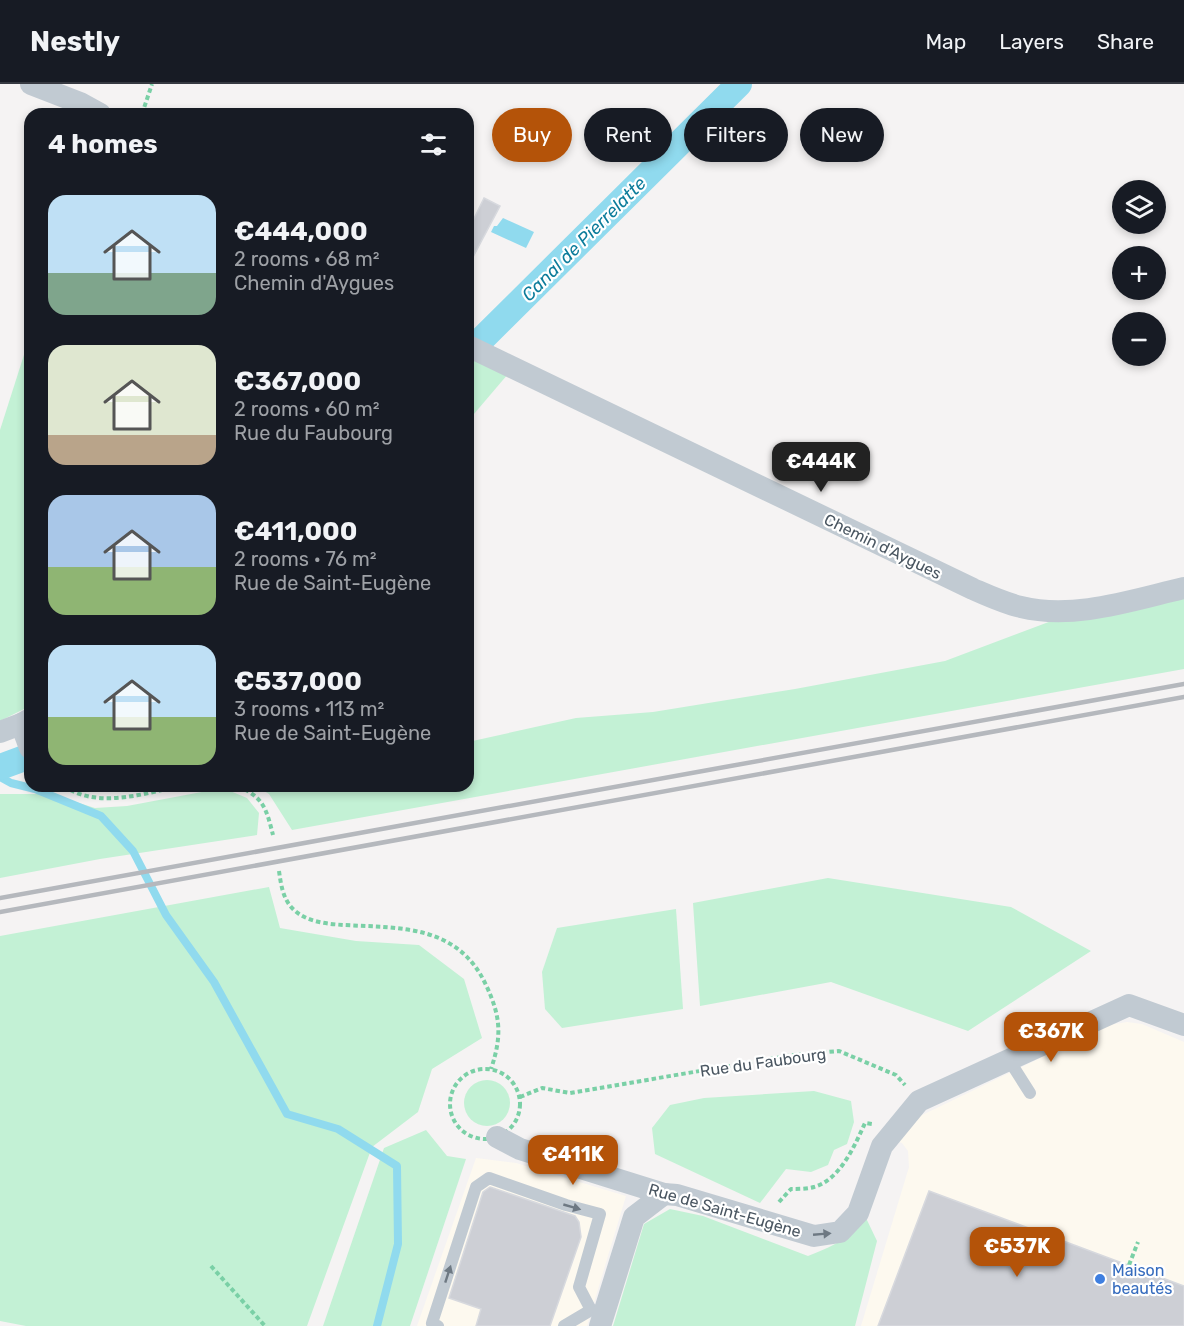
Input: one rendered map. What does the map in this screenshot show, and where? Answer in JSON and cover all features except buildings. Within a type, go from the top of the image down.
[{"type":"street","points":[[31,84],[89,108]]},
{"type":"street","name":"Chemin d'Aygues","points":[[474,349],[973,590],[1008,604],[1043,611],[1069,612],[1184,588]]},
{"type":"street","points":[[919,1101],[1129,1005],[1184,1025]]},
{"type":"street","name":"Rue de Saint-Eugène","points":[[497,1137],[520,1149],[664,1194],[676,1195],[814,1236],[840,1232],[858,1213],[882,1146],[919,1101]]},
{"type":"street","points":[[599,1316],[634,1217],[664,1194]]},
{"type":"lane","points":[[1009,1060],[1030,1093]]},
{"type":"lane","points":[[438,1326],[432,1323],[476,1186],[489,1178],[566,1205],[600,1214],[579,1287],[599,1316],[564,1326]]},
{"type":"path","points":[[144,108],[152,84]]},
{"type":"path","points":[[79,792],[92,797],[127,798],[153,792]]},
{"type":"path","points":[[251,792],[267,808],[273,835]]},
{"type":"path","points":[[279,871],[282,891],[297,913],[305,918],[333,925],[388,927],[424,932],[452,943],[463,952],[483,978],[497,1016],[500,1035],[491,1069]]},
{"type":"path","name":"Rue du Faubourg","points":[[520,1097],[542,1088],[570,1093],[794,1055],[839,1052],[896,1075],[919,1101]]},
{"type":"path","points":[[479,1069],[491,1069],[503,1073],[516,1086],[520,1097],[520,1111],[516,1122],[508,1131],[487,1140],[474,1138],[464,1132],[455,1123],[450,1108],[451,1096],[460,1079],[479,1069]]},
{"type":"path","points":[[763,1221],[790,1189],[815,1187],[836,1173],[856,1144],[865,1122],[895,1128]]},
{"type":"path","points":[[1129,1265],[1138,1242]]},
{"type":"path","points":[[211,1266],[265,1326]]},
{"type":"shaded area","points":[[1127,1022],[1142,1024],[1184,1042],[1184,1326],[861,1326],[909,1167],[908,1151],[902,1143],[893,1140],[918,1117],[1109,1025]]},
{"type":"shaded area","points":[[476,1158],[516,1163],[626,1196],[587,1326],[417,1326]]},
{"type":"green space","points":[[24,355],[24,709],[0,721],[0,430]]},
{"type":"green space","points":[[474,360],[508,374],[474,414]]},
{"type":"green space","points":[[1184,597],[1184,669],[292,830],[266,792],[474,792],[474,741],[576,718],[653,712],[945,661],[1054,620]]},
{"type":"green space","points":[[202,792],[233,792],[247,798],[259,813],[257,835],[100,859],[0,878],[0,794],[50,794],[95,808],[127,806]]},
{"type":"green space","points":[[828,878],[1011,907],[1091,951],[968,1031],[831,982],[700,1006],[693,903]]},
{"type":"green space","points":[[269,887],[280,928],[356,941],[419,945],[464,979],[482,1038],[432,1069],[418,1112],[372,1147],[307,1326],[26,1326],[0,1321],[0,936]]},
{"type":"green space","points":[[676,909],[683,1009],[562,1028],[545,1009],[542,972],[557,928]]},
{"type":"green space","points":[[487,1080],[503,1087],[510,1103],[503,1119],[487,1126],[471,1119],[464,1103],[471,1087]]},
{"type":"green space","points":[[814,1091],[851,1101],[854,1122],[847,1144],[834,1150],[828,1165],[811,1172],[786,1169],[760,1203],[655,1154],[652,1128],[670,1105],[704,1098]]},
{"type":"green space","points":[[426,1130],[447,1156],[466,1159],[410,1326],[323,1326],[384,1148]]},
{"type":"green space","points":[[670,1209],[703,1216],[808,1256],[840,1241],[866,1218],[877,1241],[855,1326],[613,1326],[644,1224]]},
{"type":"water","points":[[503,218],[534,232],[526,248],[491,232]]},
{"type":"waterway","name":"Canal de Pierrelatte","points":[[479,342],[739,84]]},
{"type":"waterway","name":"Canal de Pierrelatte","points":[[0,767],[24,758]]},
{"type":"waterway","points":[[0,777],[24,786]]},
{"type":"waterway","points":[[42,792],[101,816],[133,851],[166,915],[214,982],[287,1114],[338,1129],[397,1166],[398,1244],[377,1326]]},
{"type":"railway","points":[[0,898],[1184,684]]},
{"type":"railway","points":[[0,912],[1184,697]]},
{"type":"place","name":"Maison beautés","points":[[1100,1279]]}]
